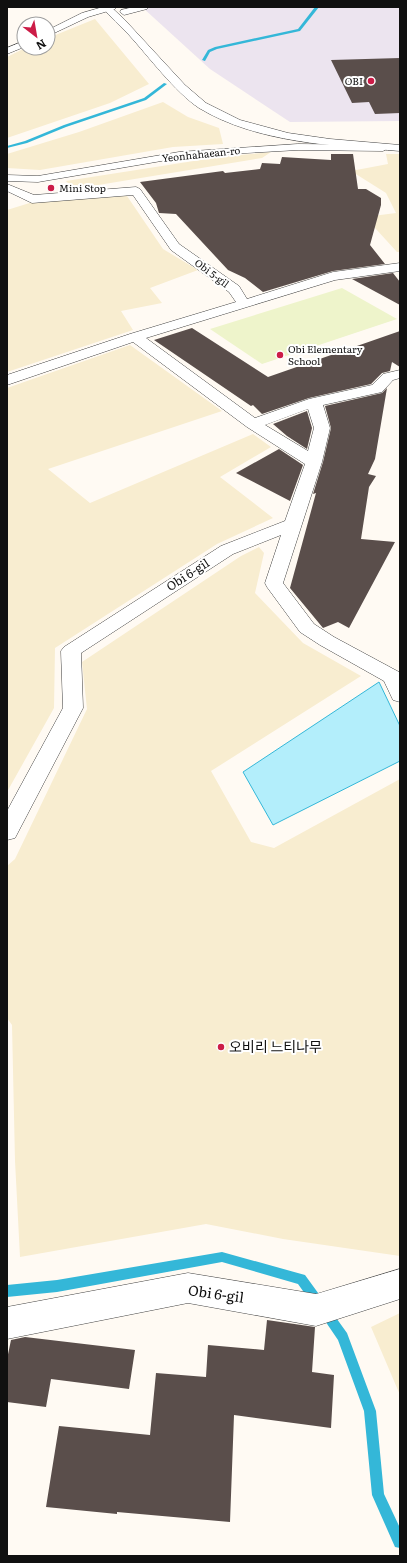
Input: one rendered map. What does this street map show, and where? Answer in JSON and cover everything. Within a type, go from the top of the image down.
[{"type":"street","points":[[56,29],[85,15],[108,7],[121,12],[141,27]]},
{"type":"street","points":[[85,15],[121,12],[144,7]]},
{"type":"street","points":[[121,12],[181,87],[202,105],[236,122],[287,136],[330,142],[399,146]]},
{"type":"street","points":[[171,60],[182,74]]},
{"type":"street","points":[[192,83],[215,102],[247,118],[293,131],[374,140],[399,146]]},
{"type":"street","name":"Yeonhahaean-ro","points":[[7,178],[38,179],[179,155],[211,152],[298,147],[399,146]]},
{"type":"street","name":"Obi 5-gil","points":[[7,187],[32,199],[136,191],[175,247],[234,289],[244,304]]},
{"type":"street","points":[[7,380],[135,337],[333,276],[400,267]]},
{"type":"street","points":[[135,337],[253,424],[314,462]]},
{"type":"street","points":[[253,424],[314,402],[377,389],[388,377],[400,374]]},
{"type":"street","points":[[314,402],[322,428],[314,462],[274,583],[307,628],[326,641],[392,678],[400,695]]},
{"type":"street","name":"Obi 6-gil","points":[[7,832],[73,708],[71,651],[227,550],[294,524]]},
{"type":"street","name":"Obi 6-gil","points":[[7,1323],[188,1288],[316,1310],[400,1284]]},
{"type":"shaded area","points":[[142,7],[400,7],[400,121],[290,122],[210,69]]},
{"type":"shaded area","points":[[95,19],[149,84],[110,103],[7,138],[7,57],[16,52],[16,56],[56,56],[56,35]]},
{"type":"shaded area","points":[[163,102],[188,117],[219,128],[223,144],[173,147],[40,170],[7,168],[7,154],[79,132]]},
{"type":"shaded area","points":[[271,152],[262,158],[74,189],[66,181],[213,158]]},
{"type":"shaded area","points":[[386,154],[400,154],[400,252],[397,252],[365,217],[396,213],[386,193],[351,171],[388,164]]},
{"type":"shaded area","points":[[127,196],[163,249],[198,270],[150,288],[162,303],[121,311],[133,330],[7,372],[7,210],[36,201]]},
{"type":"shaded area","points":[[130,345],[222,411],[48,469],[90,503],[253,434],[271,447],[220,477],[273,518],[217,544],[55,648],[54,708],[7,792],[7,388]]},
{"type":"shaded area","points":[[259,547],[264,553],[255,593],[303,643],[361,676],[211,771],[251,842],[274,848],[400,779],[400,1256],[283,1239],[206,1224],[20,1257],[15,1161],[12,1025],[7,1018],[7,866],[15,859],[87,709],[82,662],[241,556]]},
{"type":"shaded area","points":[[400,1313],[400,1395],[371,1327]]},
{"type":"green space","points":[[342,288],[397,319],[262,364],[210,329]]},
{"type":"water","points":[[379,682],[400,726],[400,761],[273,825],[243,772]]},
{"type":"building","name":"OBI","points":[[400,58],[400,113],[375,114],[369,102],[352,103],[331,60]]},
{"type":"building","points":[[331,154],[353,154],[358,189],[366,189],[381,198],[381,205],[370,245],[385,264],[333,271],[263,292],[245,278],[228,270],[176,214],[159,213],[156,203],[140,182],[223,171],[225,173],[260,169],[262,163],[280,164],[282,157],[331,160]]},
{"type":"building","points":[[393,273],[400,282],[400,305],[352,279]]},
{"type":"building","points":[[192,328],[268,377],[400,331],[400,367],[392,362],[390,371],[382,373],[371,384],[309,398],[262,414],[253,405],[251,406],[154,340]]},
{"type":"building","points":[[387,388],[375,459],[368,474],[376,476],[369,487],[361,539],[395,542],[349,628],[338,622],[323,628],[290,588],[316,493],[313,494],[323,462],[331,428],[325,406],[382,393]]},
{"type":"building","points":[[307,411],[312,428],[307,449],[287,436],[273,424]]},
{"type":"building","points":[[279,449],[303,465],[290,501],[236,473]]},
{"type":"building","points":[[267,1320],[315,1327],[312,1372],[334,1375],[331,1428],[234,1415],[230,1522],[117,1512],[117,1514],[46,1507],[59,1426],[150,1435],[156,1373],[206,1377],[208,1345],[264,1350]]},
{"type":"building","points":[[25,1337],[135,1350],[129,1389],[51,1379],[46,1407],[7,1402],[7,1359],[11,1340]]},
{"type":"waterway","points":[[204,60],[209,51],[216,48],[299,30],[317,7]]},
{"type":"waterway","points":[[7,147],[26,142],[65,126],[145,99],[165,84]]},
{"type":"waterway","points":[[7,1291],[57,1286],[222,1257],[301,1279],[317,1301]]},
{"type":"waterway","points":[[325,1312],[343,1337],[370,1411],[378,1495],[400,1542]]},
{"type":"place","name":"OBI","points":[[371,81]]},
{"type":"place","name":"Mini Stop","points":[[51,188]]},
{"type":"place","name":"Obi Elementary School","points":[[280,355]]},
{"type":"place","name":"오비리 느티나무","points":[[221,1047]]}]
